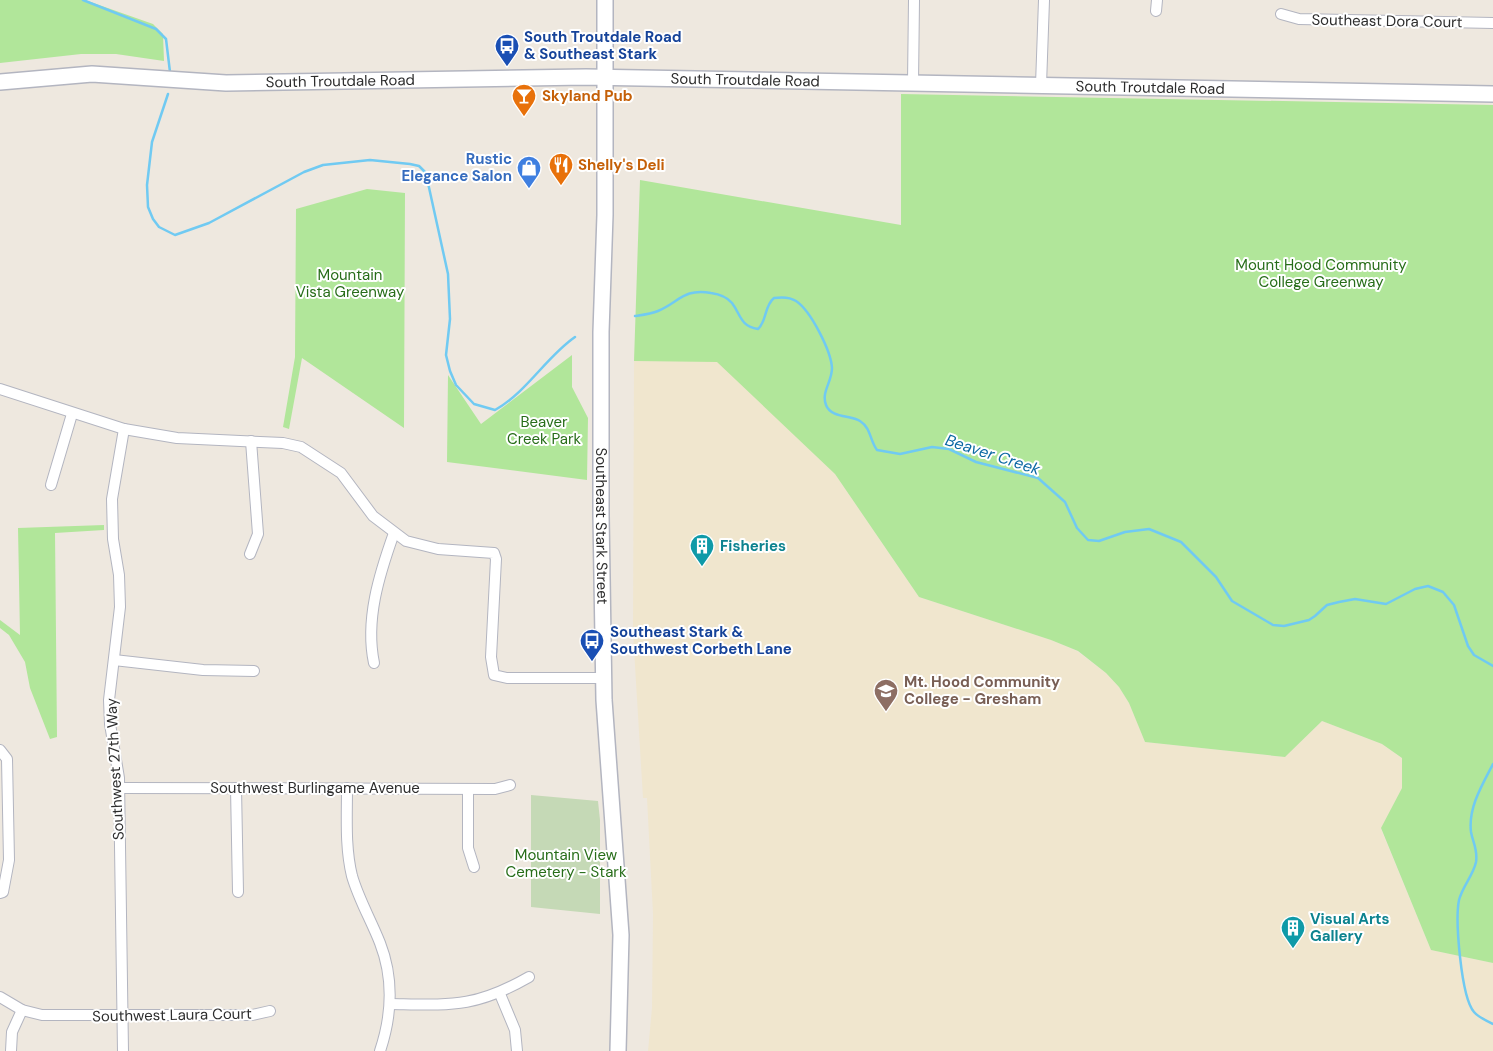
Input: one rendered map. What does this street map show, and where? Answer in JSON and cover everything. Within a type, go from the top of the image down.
[{"type":"main road","name":"Southeast Stark Street","points":[[605,0],[605,215],[601,332],[604,678],[621,935],[618,1051]]},
{"type":"main road","name":"South Troutdale Road","points":[[0,82],[92,74],[226,83],[606,77],[1493,94]]},
{"type":"street","points":[[913,83],[914,0]]},
{"type":"street","points":[[1041,85],[1044,0]]},
{"type":"street","points":[[1156,12],[1157,0]]},
{"type":"street","name":"Southeast Dora Court","points":[[1281,14],[1299,19],[1493,23]]},
{"type":"street","points":[[0,390],[124,430],[177,438],[283,442],[301,447],[321,458],[341,473],[374,516],[406,541],[438,549],[494,553],[496,559],[491,657],[494,675],[507,678],[604,678]]},
{"type":"street","points":[[51,485],[72,414]]},
{"type":"street","name":"Southwest 27th Way","points":[[123,1051],[119,788],[110,724],[109,700],[120,607],[113,539],[112,498],[124,430]]},
{"type":"street","points":[[250,554],[258,534],[251,442]]},
{"type":"street","points":[[374,663],[370,645],[372,617],[378,584],[394,533]]},
{"type":"street","points":[[114,660],[203,670],[254,671]]},
{"type":"street","points":[[0,750],[7,759],[9,860],[1,893]]},
{"type":"street","name":"Southwest Burlingame Avenue","points":[[119,788],[495,789],[510,785]]},
{"type":"street","points":[[236,788],[238,892]]},
{"type":"street","points":[[347,788],[347,842],[352,875],[365,912],[384,956],[390,1004],[386,1034],[380,1051]]},
{"type":"street","points":[[468,789],[468,848],[474,867]]},
{"type":"street","points":[[390,1004],[453,1005],[471,1003],[500,994],[529,977]]},
{"type":"street","points":[[500,994],[515,1030],[517,1051]]},
{"type":"street","name":"Southwest Laura Court","points":[[0,997],[22,1010],[42,1015],[252,1015],[270,1011]]},
{"type":"street","points":[[11,1051],[12,1032],[22,1010]]},
{"type":"shaded area","name":"Mt. Hood Community College - Gresham","points":[[634,361],[717,361],[835,474],[919,597],[1051,640],[1077,651],[1106,673],[1119,687],[1129,703],[1145,742],[1285,757],[1322,721],[1382,744],[1402,758],[1402,788],[1381,829],[1431,950],[1493,963],[1493,1051],[648,1051],[652,1008],[653,914],[647,798],[643,798],[633,632]]},
{"type":"green space","points":[[0,0],[85,0],[153,24],[163,34],[164,61],[116,54],[81,54],[0,63]]},
{"type":"green space","name":"Mount Hood Community College Greenway","points":[[901,94],[1493,105],[1493,963],[1431,950],[1381,828],[1402,788],[1402,758],[1382,744],[1322,721],[1285,757],[1145,742],[1129,703],[1119,687],[1106,673],[1078,651],[1051,640],[919,597],[835,474],[717,362],[634,361],[640,180],[901,225]]},
{"type":"green space","name":"Mountain Vista Greenway","points":[[367,189],[405,193],[404,428],[302,358],[289,429],[283,427],[295,357],[296,209]]},
{"type":"green space","name":"Beaver Creek Park","points":[[572,355],[572,387],[588,418],[587,480],[447,462],[448,375],[481,424]]},
{"type":"green space","points":[[104,525],[104,530],[55,533],[57,737],[50,739],[30,688],[25,662],[9,635],[0,628],[0,620],[20,635],[18,528]]},
{"type":"green space","name":"Mountain View Cemetery - Stark","points":[[531,795],[598,801],[600,820],[600,914],[531,907]]},
{"type":"waterway","name":"Beaver Creek","points":[[83,0],[156,29],[166,39],[170,72]]},
{"type":"waterway","points":[[168,94],[152,142],[147,185],[148,207],[159,227],[175,235],[209,223],[304,172],[323,165],[370,160],[419,166],[425,172],[428,183],[448,274],[450,319],[446,355],[456,385],[474,404],[495,410],[517,394],[555,354],[575,337]]},
{"type":"waterway","name":"Beaver Creek","points":[[635,316],[655,312],[688,294],[702,292],[717,294],[728,299],[744,323],[758,329],[774,298],[794,300],[802,306],[814,322],[831,361],[832,373],[825,396],[828,409],[836,414],[856,419],[864,424],[877,450],[900,454],[932,447],[949,449],[976,462],[1038,478],[1065,502],[1077,528],[1088,540],[1099,541],[1125,532],[1149,529],[1181,542],[1216,577],[1232,601],[1273,625],[1284,626],[1309,620],[1327,605],[1355,599],[1386,604],[1415,589],[1428,586],[1443,592],[1454,605],[1468,646],[1474,655],[1493,666]]},
{"type":"waterway","points":[[1493,764],[1474,805],[1471,832],[1476,850],[1476,862],[1459,900],[1458,910],[1460,958],[1469,1004],[1476,1014],[1493,1024]]},
{"type":"place","name":"South Troutdale Road & Southeast Stark","points":[[507,67]]},
{"type":"place","name":"Skyland Pub","points":[[524,117]]},
{"type":"place","name":"Shelly's Deli","points":[[561,186]]},
{"type":"place","name":"Rustic Elegance Salon","points":[[529,189]]},
{"type":"place","name":"Fisheries","points":[[702,567]]},
{"type":"place","name":"Southeast Stark & Southwest Corbeth Lane","points":[[592,662]]},
{"type":"place","name":"Mt. Hood Community College - Gresham","points":[[886,712]]},
{"type":"place","name":"Visual Arts Gallery","points":[[1293,949]]}]
